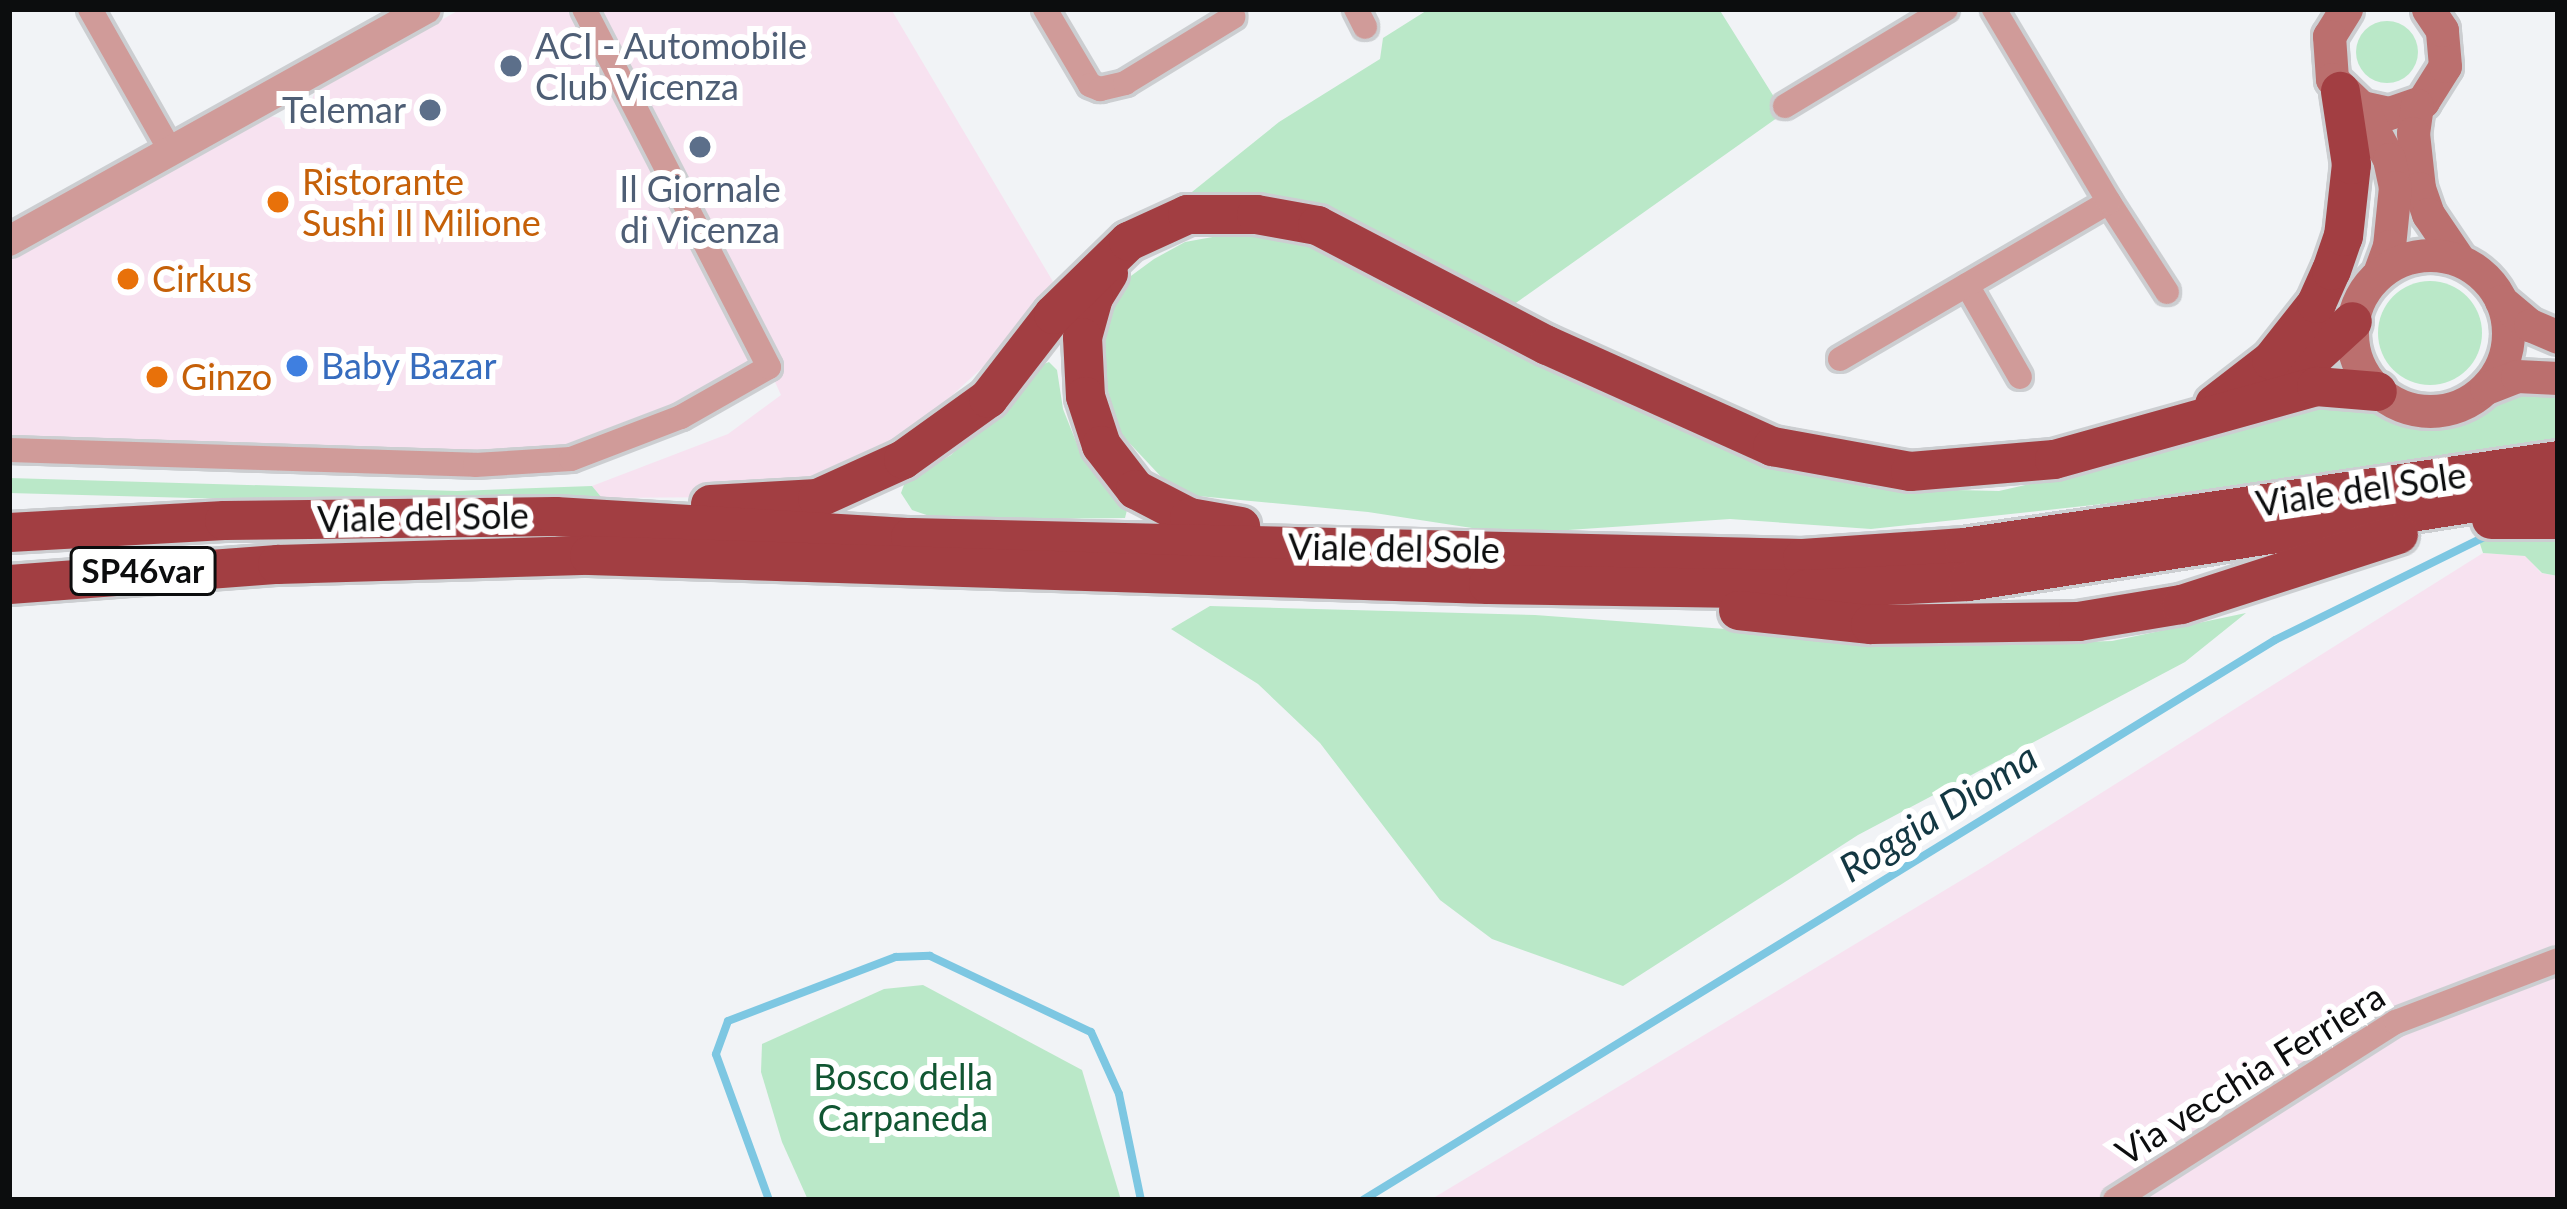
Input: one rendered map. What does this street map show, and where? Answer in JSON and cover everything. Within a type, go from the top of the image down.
[{"type":"highway","points":[[2199,412],[2272,360],[2316,303],[2331,270],[2350,182],[2350,99]]},
{"type":"highway","points":[[555,516],[817,498],[903,459],[988,398],[1053,314],[1128,241],[1187,214],[1256,214],[1317,225],[1547,345],[1772,446],[1910,471],[2054,459],[2199,412],[2316,386],[2377,391]]},
{"type":"highway","points":[[1128,241],[1094,297],[1082,337],[1085,396],[1100,445],[1135,489],[1189,517],[1352,548]]},
{"type":"highway","points":[[2199,412],[2306,363],[2352,322]]},
{"type":"highway","name":"Viale del Sole","points":[[277,564],[589,555],[1488,584],[1805,589],[2558,460]]},
{"type":"highway","points":[[1488,584],[1870,623],[2078,621],[2181,604],[2276,578],[2381,537],[2460,519],[2554,509]]},
{"type":"highway","name":"Viale del Sole","points":[[224,520],[555,516],[910,537],[1966,564],[2554,509]]},
{"type":"highway","points":[[9,532],[224,520]]},
{"type":"highway","name":"SP46var","points":[[9,551],[224,520]]},
{"type":"highway","points":[[9,607],[277,564]]},
{"type":"highway","name":"SP46var","points":[[9,584],[277,564]]},
{"type":"main road","points":[[2350,99],[2389,113],[2417,105],[2437,86],[2445,66],[2442,31],[2428,9]]},
{"type":"main road","points":[[2339,13],[2327,50],[2350,99],[2389,159],[2395,187],[2392,231],[2379,273]]},
{"type":"main road","points":[[2417,105],[2414,160],[2428,214],[2459,260],[2484,277],[2501,301],[2530,326],[2558,337]]},
{"type":"main road","points":[[2459,260],[2426,254],[2379,273],[2366,287],[2352,322],[2353,352],[2377,391],[2407,408],[2440,411],[2517,376],[2558,378]]},
{"type":"main road","points":[[2486,388],[2507,347],[2501,301]]},
{"type":"street","points":[[90,9],[170,151]]},
{"type":"street","points":[[9,241],[426,9]]},
{"type":"street","points":[[9,450],[475,465],[571,459],[681,417],[769,367],[584,9]]},
{"type":"street","points":[[1045,9],[1090,85],[1100,89],[1125,82],[1233,16]]},
{"type":"street","points":[[1786,106],[1946,9]]},
{"type":"street","points":[[1994,9],[2167,292]]},
{"type":"street","points":[[1840,359],[2109,202]]},
{"type":"street","points":[[1967,285],[2020,377]]},
{"type":"street","name":"Via vecchia Ferriera","points":[[2115,1200],[2396,1022],[2558,960]]},
{"type":"shaded area","points":[[461,9],[891,9],[1055,285],[998,353],[920,425],[830,474],[731,497],[602,498],[592,486],[728,434],[781,395],[770,371],[591,455],[9,451],[9,261],[270,116],[280,118],[286,129],[320,115],[312,99],[316,90]]},
{"type":"shaded area","points":[[2483,553],[2526,556],[2541,573],[2558,576],[2558,1200],[1430,1200],[1985,866]]},
{"type":"green space","points":[[1429,9],[1719,9],[1784,113],[1513,305],[1475,287],[1177,204],[1279,122],[1380,59],[1383,38]]},
{"type":"green space","points":[[2387,21],[2409,30],[2418,52],[2409,74],[2387,83],[2365,74],[2356,52],[2365,30]]},
{"type":"green space","points":[[1229,234],[1271,237],[1332,253],[1449,319],[1762,457],[1871,488],[1999,491],[2113,465],[2318,395],[2370,403],[2387,419],[2422,428],[2454,425],[2504,391],[2558,391],[2558,445],[2353,477],[1871,529],[1730,519],[1511,534],[1368,512],[1198,496],[1165,481],[1120,433],[1100,364],[1104,322],[1120,284],[1154,259],[1185,242]]},
{"type":"green space","points":[[2430,281],[2450,285],[2467,296],[2478,313],[2482,333],[2478,353],[2467,370],[2450,381],[2430,385],[2410,381],[2393,370],[2382,353],[2378,333],[2382,313],[2393,296],[2410,285]]},
{"type":"green space","points":[[1049,362],[1057,370],[1063,409],[1081,454],[1129,502],[1125,518],[941,520],[912,510],[901,493],[905,482],[951,455],[1031,369]]},
{"type":"green space","points":[[9,478],[457,491],[592,486],[602,498],[514,507],[9,493]]},
{"type":"green space","points":[[2478,538],[2558,542],[2558,576],[2542,573],[2525,556],[2483,553]]},
{"type":"green space","points":[[1210,606],[1535,615],[1955,646],[2112,641],[2246,613],[2185,662],[1858,835],[1623,986],[1492,939],[1440,900],[1320,743],[1258,684],[1171,629]]},
{"type":"green space","name":"Bosco della Carpaneda","points":[[923,985],[1082,1070],[1121,1200],[808,1200],[782,1142],[761,1072],[762,1044],[884,989]]},
{"type":"waterway","name":"Roggia Dioma","points":[[1363,1200],[2275,640],[2492,533]]},
{"type":"waterway","name":"Roggia Dioma","points":[[769,1200],[716,1054],[728,1021],[896,957],[930,956],[1091,1032],[1119,1094],[1141,1200]]},
{"type":"place","name":"ACI - Automobile Club Vicenza","points":[[511,66]]},
{"type":"place","name":"Telemar","points":[[430,110]]},
{"type":"place","name":"Il Giornale di Vicenza","points":[[700,147]]},
{"type":"place","name":"Ristorante Sushi Il Milione","points":[[278,202]]},
{"type":"place","name":"Cirkus","points":[[128,279]]},
{"type":"place","name":"Baby Bazar","points":[[297,366]]},
{"type":"place","name":"Ginzo","points":[[157,377]]}]
